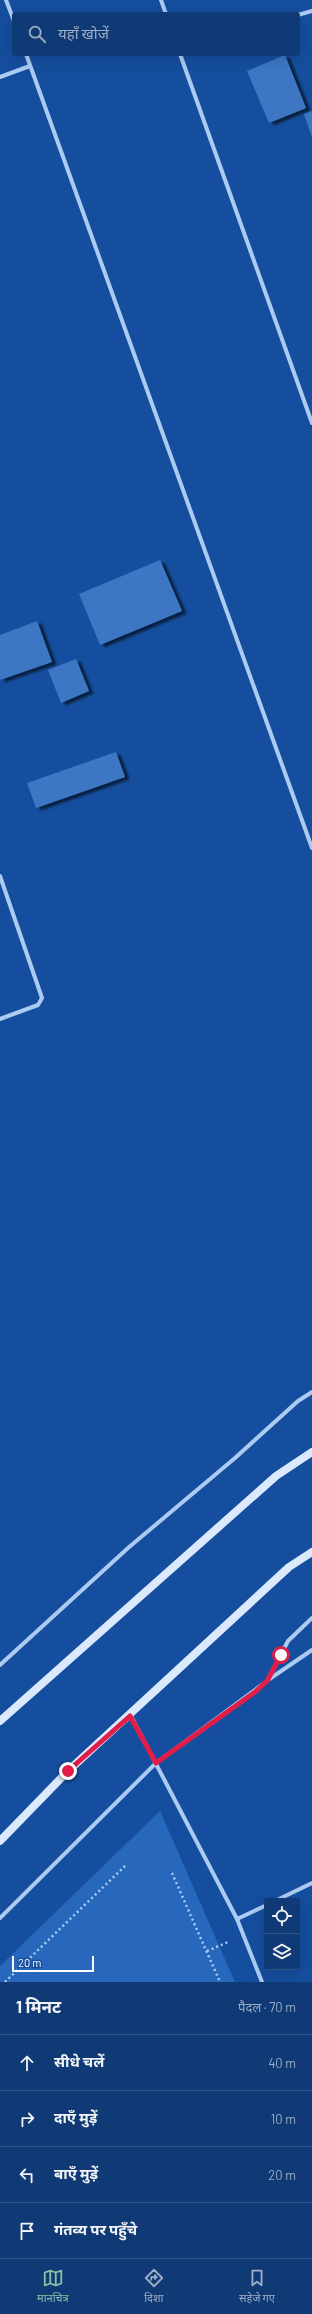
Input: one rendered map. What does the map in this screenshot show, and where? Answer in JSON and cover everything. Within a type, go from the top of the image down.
[{"type":"street","points":[[6,0],[12,16]]},
{"type":"street","points":[[161,0],[165,12]]},
{"type":"street","points":[[300,14],[312,11]]},
{"type":"street","points":[[27,56],[312,848]]},
{"type":"street","points":[[183,56],[312,423]]},
{"type":"street","points":[[0,77],[30,66]]},
{"type":"street","points":[[0,876],[42,998],[38,1006],[0,1019]]},
{"type":"street","points":[[0,1665],[128,1548],[235,1458],[298,1401],[312,1392]]},
{"type":"street","points":[[0,1721],[276,1476],[312,1452]]},
{"type":"street","points":[[0,1841],[68,1771],[130,1716],[289,1567],[312,1552]]},
{"type":"street","points":[[267,1681],[288,1641],[312,1618]]},
{"type":"street","points":[[0,1918],[156,1763],[267,1681],[312,1650]]},
{"type":"street","points":[[130,1716],[237,1919],[262,1982]]},
{"type":"street","points":[[281,1898],[312,1883]]},
{"type":"street","points":[[237,1919],[264,1906]]},
{"type":"path","points":[[5,1982],[125,1866]]},
{"type":"path","points":[[172,1874],[220,1982]]},
{"type":"path","points":[[207,1951],[243,1935]]},
{"type":"shaded area","points":[[160,1811],[235,1982],[0,1982],[0,1966]]},
{"type":"building","points":[[285,56],[306,108],[269,123],[247,71]]},
{"type":"building","points":[[312,111],[312,137],[304,114]]},
{"type":"building","points":[[160,560],[182,611],[100,645],[79,594]]},
{"type":"building","points":[[37,621],[52,662],[0,680],[0,635]]},
{"type":"building","points":[[76,659],[89,691],[61,703],[48,670]]},
{"type":"building","points":[[116,752],[125,777],[36,808],[27,783]]},
{"type":"route","points":[[68,1771],[130,1716],[156,1763],[255,1692],[267,1681],[281,1655]]}]
